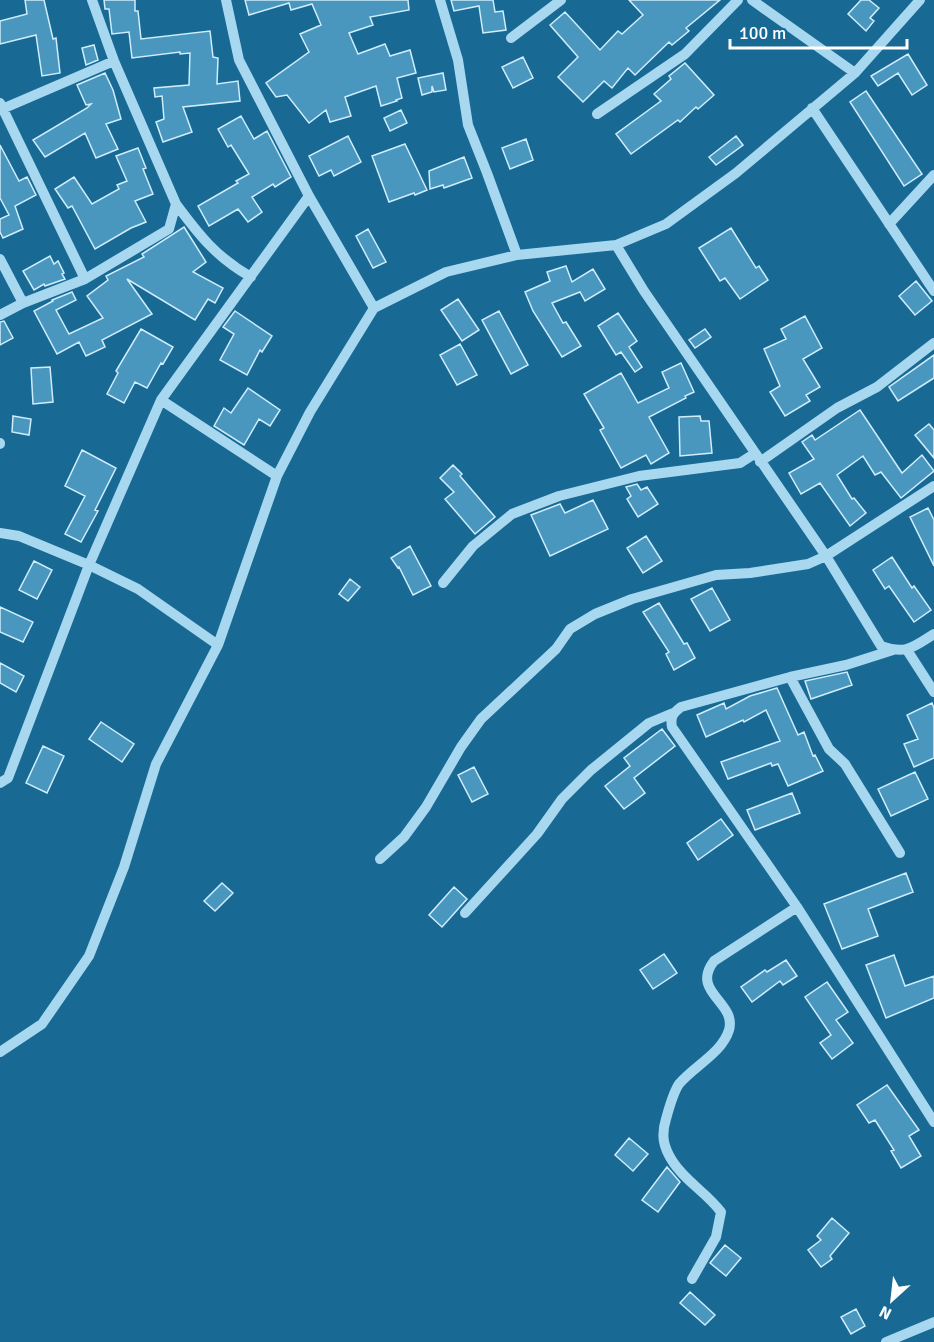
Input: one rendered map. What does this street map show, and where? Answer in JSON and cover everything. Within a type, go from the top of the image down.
[{"type":"street","points":[[92,0],[114,61],[176,204],[201,237],[229,264],[251,277]]},
{"type":"street","points":[[226,0],[239,60],[309,196],[374,308]]},
{"type":"street","points":[[440,0],[458,60],[468,125],[517,255]]},
{"type":"street","points":[[511,38],[561,0]]},
{"type":"street","points":[[597,114],[685,54],[738,0]]},
{"type":"street","points":[[752,0],[855,73]]},
{"type":"street","points":[[0,1052],[42,1024],[89,956],[124,867],[156,764],[218,645],[277,476],[310,412],[374,308],[446,272],[517,255],[616,245],[666,224],[736,173],[855,73],[920,0]]},
{"type":"street","points":[[85,279],[1,107],[114,61]]},
{"type":"street","points":[[812,108],[934,291]]},
{"type":"street","points":[[890,224],[934,175]]},
{"type":"street","points":[[0,783],[8,778],[89,565],[162,400],[309,196]]},
{"type":"street","points":[[0,315],[23,303],[85,279],[169,229],[176,204]]},
{"type":"street","points":[[616,245],[644,291],[826,556],[881,646],[892,650]]},
{"type":"street","points":[[0,259],[23,303]]},
{"type":"street","points":[[443,582],[473,546],[512,514],[560,496],[639,476],[740,463],[757,458],[837,408],[877,387],[934,343]]},
{"type":"street","points":[[162,400],[277,476]]},
{"type":"street","points":[[380,859],[404,837],[426,807],[461,747],[482,718],[556,649],[570,629],[595,614],[632,599],[716,575],[750,573],[808,564],[826,556],[934,486]]},
{"type":"street","points":[[0,533],[19,536],[89,565],[138,589],[218,645]]},
{"type":"street","points":[[465,913],[537,834],[561,799],[583,777],[649,723],[681,707],[790,677],[846,665],[892,650],[907,650],[934,634]]},
{"type":"street","points":[[907,650],[934,692]]},
{"type":"street","points":[[790,677],[829,749],[844,764],[900,852]]},
{"type":"street","points":[[673,713],[672,727],[797,907],[934,1122]]},
{"type":"street","points":[[692,1279],[716,1237],[721,1212],[674,1164],[665,1149],[662,1133],[679,1085],[723,1042],[729,1030],[730,1021],[706,980],[707,970],[714,961],[797,907]]},
{"type":"street","points":[[886,1342],[934,1322]]},
{"type":"building","points":[[25,0],[44,0],[53,39],[56,38],[60,73],[42,76],[36,35],[0,44],[0,21],[27,14]]},
{"type":"building","points":[[104,0],[135,0],[141,39],[210,31],[213,57],[218,58],[217,84],[238,81],[240,101],[183,107],[192,132],[163,142],[156,122],[164,119],[162,96],[155,97],[154,88],[189,85],[190,53],[180,54],[180,52],[132,58],[129,32],[112,34],[109,9],[105,9]]},
{"type":"building","points":[[245,0],[408,0],[409,10],[370,17],[373,25],[349,33],[358,54],[385,44],[390,56],[410,50],[416,73],[397,78],[402,98],[397,101],[381,106],[376,86],[345,97],[351,116],[330,122],[326,110],[309,123],[287,95],[276,97],[266,83],[309,52],[300,34],[321,25],[312,4],[291,10],[289,3],[249,15]]},
{"type":"building","points":[[451,0],[493,0],[495,12],[503,11],[506,30],[483,33],[479,6],[454,11]]},
{"type":"building","points":[[629,0],[720,0],[686,28],[689,31],[672,45],[669,42],[635,75],[628,68],[612,88],[604,81],[583,102],[558,77],[578,57],[550,25],[565,12],[600,50],[618,31],[622,34],[643,15]]},
{"type":"building","points":[[861,0],[869,0],[879,8],[870,18],[874,21],[866,31],[848,14]]},
{"type":"building","points":[[94,45],[98,60],[86,65],[82,48]]},
{"type":"building","points":[[908,54],[927,85],[912,95],[898,73],[878,86],[871,76]]},
{"type":"building","points":[[523,57],[533,78],[513,88],[502,67]]},
{"type":"building","points":[[685,63],[714,95],[680,122],[678,120],[631,154],[616,134],[661,101],[654,94],[671,79],[669,76]]},
{"type":"building","points":[[105,73],[113,90],[121,119],[106,124],[118,149],[96,158],[85,133],[45,157],[33,140],[87,108],[91,104],[86,105],[77,85]]},
{"type":"building","points":[[443,73],[446,90],[434,92],[432,86],[432,92],[422,95],[418,78]]},
{"type":"building","points":[[866,91],[922,174],[904,186],[850,102]]},
{"type":"building","points":[[401,110],[407,123],[390,131],[384,118]]},
{"type":"building","points":[[241,116],[254,139],[267,131],[291,177],[275,187],[273,184],[252,197],[262,212],[248,222],[238,209],[209,226],[198,206],[249,174],[231,145],[228,147],[218,129]]},
{"type":"building","points":[[348,136],[361,162],[334,176],[331,170],[319,176],[309,156]]},
{"type":"building","points":[[736,136],[743,145],[716,165],[709,157]]},
{"type":"building","points":[[526,139],[533,160],[510,169],[502,148]]},
{"type":"building","points":[[405,144],[427,190],[389,202],[372,156]]},
{"type":"building","points":[[0,145],[19,181],[27,177],[36,195],[15,206],[23,229],[3,238],[0,232],[0,219],[9,215],[0,198]]},
{"type":"building","points":[[138,148],[153,194],[135,201],[146,222],[95,249],[72,206],[68,208],[55,189],[74,177],[92,204],[119,189],[117,185],[127,181],[116,156]]},
{"type":"building","points":[[464,157],[472,178],[444,188],[443,185],[430,189],[429,171]]},
{"type":"building","points":[[184,227],[206,262],[193,272],[223,288],[215,303],[208,299],[195,320],[127,279],[152,314],[102,340],[105,347],[86,356],[79,342],[57,354],[34,311],[72,292],[76,300],[56,310],[69,334],[103,318],[87,296],[108,280],[106,276],[144,257],[142,254]]},
{"type":"building","points":[[731,228],[756,268],[759,266],[768,280],[740,299],[725,278],[720,281],[699,248]]},
{"type":"building","points":[[368,229],[386,262],[373,268],[356,236]]},
{"type":"building","points":[[50,256],[54,264],[58,261],[65,279],[45,286],[44,284],[34,290],[23,271]]},
{"type":"building","points":[[566,266],[572,282],[593,269],[605,289],[585,301],[580,292],[552,303],[563,323],[566,322],[581,346],[562,357],[533,311],[525,292],[550,281],[547,272]]},
{"type":"building","points":[[916,281],[932,301],[915,315],[899,296]]},
{"type":"building","points":[[458,299],[479,330],[462,341],[441,310]]},
{"type":"building","points":[[235,311],[272,336],[262,352],[260,350],[247,375],[220,360],[234,334],[223,327]]},
{"type":"building","points":[[499,311],[528,365],[511,374],[482,320]]},
{"type":"building","points":[[618,313],[637,341],[629,347],[642,367],[635,372],[621,352],[616,355],[598,326]]},
{"type":"building","points":[[805,316],[822,348],[803,359],[820,387],[806,395],[810,401],[785,416],[770,392],[780,386],[764,349],[786,339],[781,329]]},
{"type":"building","points":[[4,321],[13,338],[0,345],[0,322]]},
{"type":"building","points":[[141,329],[173,347],[147,388],[135,382],[124,403],[107,394],[118,373],[116,371]]},
{"type":"building","points":[[705,329],[711,337],[695,348],[689,340]]},
{"type":"building","points":[[460,344],[477,375],[457,385],[440,355]]},
{"type":"building","points":[[934,355],[934,378],[898,401],[889,387]]},
{"type":"building","points":[[681,363],[694,392],[649,417],[669,453],[651,464],[646,455],[621,468],[600,430],[604,428],[584,394],[621,373],[638,403],[669,388],[662,372]]},
{"type":"building","points":[[50,367],[53,402],[33,404],[31,368]]},
{"type":"building","points":[[248,388],[280,410],[270,426],[259,419],[244,445],[214,426],[224,408],[231,413]]},
{"type":"building","points":[[860,410],[902,473],[922,455],[934,471],[901,498],[881,472],[875,475],[863,456],[837,475],[852,499],[854,498],[866,513],[850,526],[820,483],[801,494],[789,473],[814,459],[802,442],[812,435],[815,440]]},
{"type":"building","points":[[13,416],[31,419],[29,435],[12,432]]},
{"type":"building","points":[[700,416],[701,421],[709,421],[712,453],[680,456],[679,417]]},
{"type":"building","points":[[929,424],[934,430],[934,458],[915,435]]},
{"type":"building","points":[[82,450],[116,468],[95,510],[98,511],[81,542],[65,534],[85,496],[65,486]]},
{"type":"building","points":[[453,465],[495,517],[475,534],[445,499],[454,492],[440,478]]},
{"type":"building","points":[[637,484],[641,490],[647,487],[658,504],[638,517],[627,499],[631,496],[626,487]]},
{"type":"building","points":[[593,500],[608,529],[550,556],[531,515],[560,504],[565,513]]},
{"type":"building","points":[[928,508],[934,520],[934,566],[910,517]]},
{"type":"building","points":[[646,536],[662,561],[643,573],[627,548]]},
{"type":"building","points":[[410,546],[431,586],[413,595],[399,567],[391,558]]},
{"type":"building","points":[[892,557],[912,588],[914,586],[931,610],[914,622],[889,586],[885,589],[873,570]]},
{"type":"building","points":[[34,561],[52,570],[37,599],[19,590]]},
{"type":"building","points":[[350,579],[360,587],[348,601],[339,594]]},
{"type":"building","points":[[712,588],[730,620],[710,631],[691,599]]},
{"type":"building","points":[[659,603],[695,658],[674,670],[666,654],[669,652],[643,612]]},
{"type":"building","points":[[0,607],[33,622],[23,642],[0,632]]},
{"type":"building","points":[[0,663],[24,676],[16,692],[0,683]]},
{"type":"building","points":[[847,672],[852,685],[811,699],[805,681]]},
{"type":"building","points":[[777,688],[798,735],[804,732],[813,756],[815,755],[823,771],[788,786],[778,764],[772,766],[771,763],[728,779],[721,762],[780,741],[766,710],[744,722],[743,720],[706,737],[697,715],[724,703],[726,709],[750,696]]},
{"type":"building","points":[[932,703],[934,708],[934,758],[914,767],[904,744],[918,739],[907,715]]},
{"type":"building","points":[[101,722],[134,744],[122,762],[89,739]]},
{"type":"building","points":[[662,729],[675,746],[634,778],[645,793],[624,809],[605,786],[630,766],[624,758]]},
{"type":"building","points":[[43,746],[64,756],[47,793],[26,783]]},
{"type":"building","points":[[474,767],[488,794],[472,802],[458,775]]},
{"type":"building","points":[[915,772],[928,799],[891,816],[878,789]]},
{"type":"building","points":[[792,793],[800,813],[755,830],[747,810]]},
{"type":"building","points":[[721,819],[733,835],[698,860],[687,843]]},
{"type":"building","points":[[906,873],[913,892],[868,909],[878,936],[842,949],[824,904]]},
{"type":"building","points":[[222,883],[233,893],[215,911],[204,901]]},
{"type":"building","points":[[454,887],[467,899],[442,927],[429,915]]},
{"type":"building","points":[[664,954],[677,973],[653,989],[640,970]]},
{"type":"building","points":[[894,955],[905,986],[934,976],[934,998],[886,1018],[866,965]]},
{"type":"building","points":[[786,960],[797,976],[783,985],[780,981],[752,1002],[741,987],[765,970],[767,972]]},
{"type":"building","points":[[827,982],[848,1012],[836,1020],[853,1043],[832,1059],[820,1043],[831,1035],[805,997]]},
{"type":"building","points":[[887,1085],[919,1130],[909,1136],[921,1156],[901,1168],[891,1151],[894,1150],[875,1120],[869,1123],[857,1105]]},
{"type":"building","points":[[629,1138],[648,1154],[633,1171],[615,1155]]},
{"type":"building","points":[[667,1167],[680,1182],[658,1212],[642,1200]]},
{"type":"building","points":[[832,1218],[849,1233],[830,1256],[832,1259],[821,1267],[808,1250],[821,1240],[817,1236]]},
{"type":"building","points":[[725,1245],[741,1258],[726,1276],[710,1263]]},
{"type":"building","points":[[690,1292],[715,1315],[705,1325],[680,1303]]},
{"type":"building","points":[[856,1309],[865,1326],[851,1334],[841,1317]]}]
